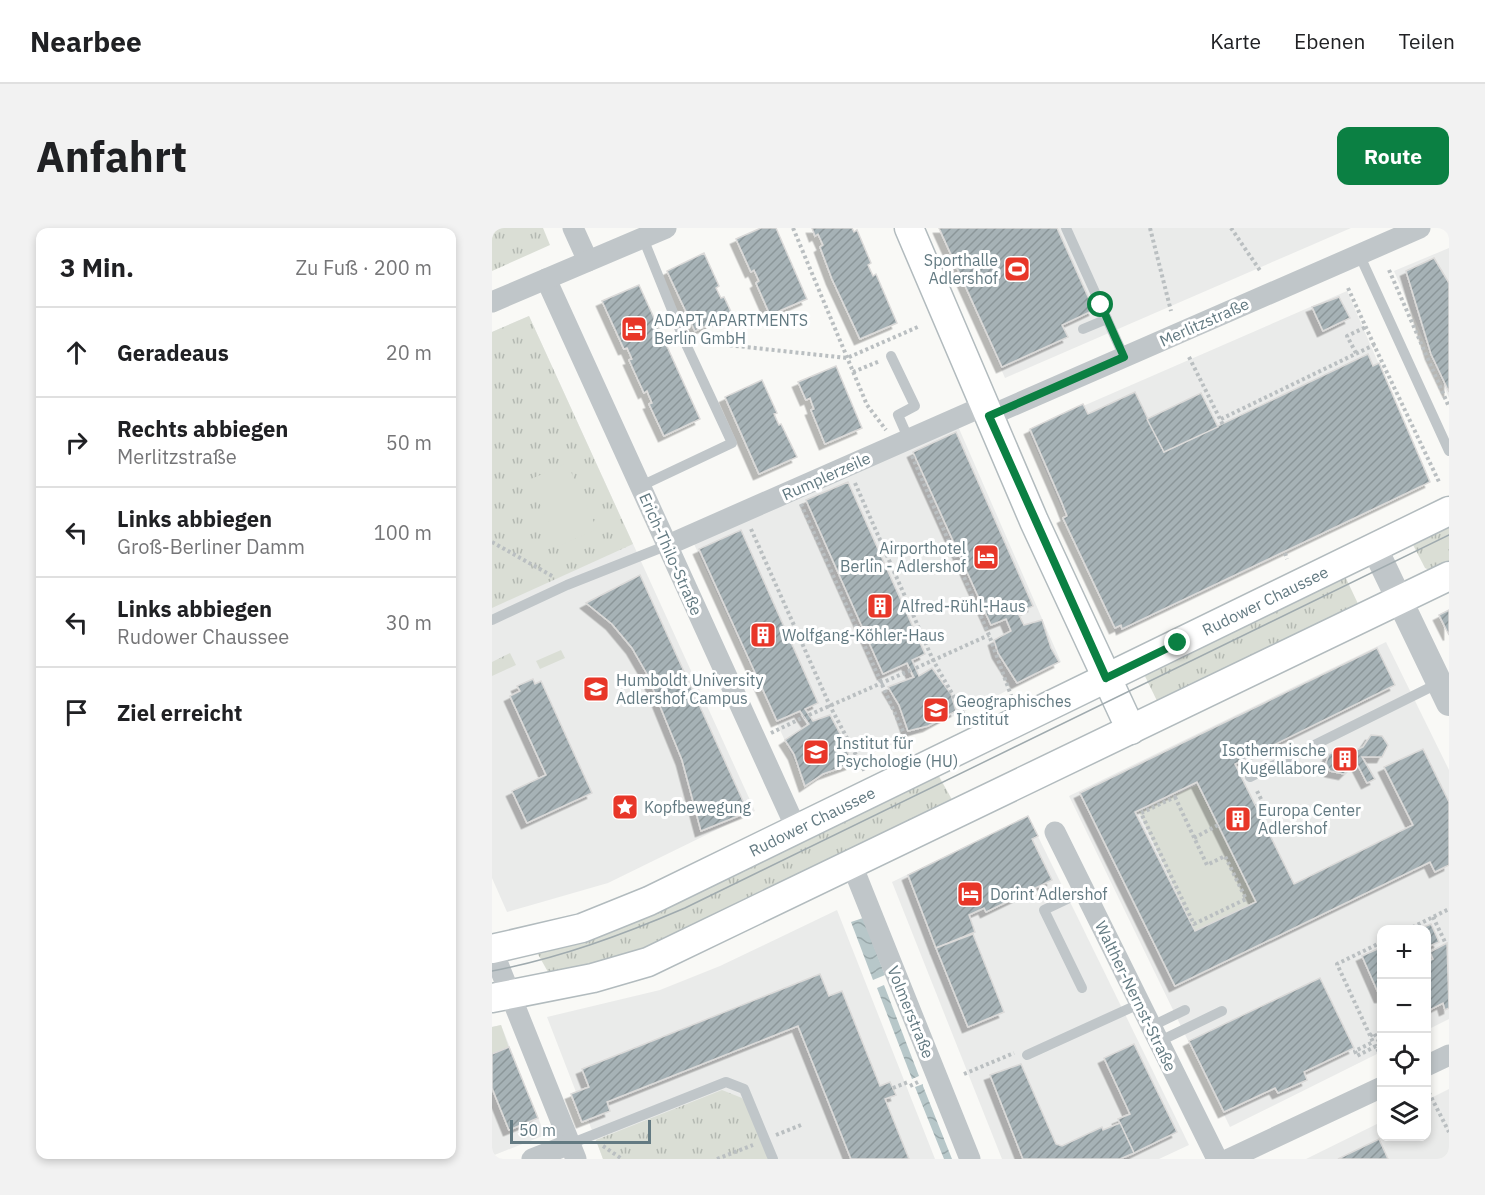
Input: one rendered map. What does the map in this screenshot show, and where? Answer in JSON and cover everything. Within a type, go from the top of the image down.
[{"type":"main road","points":[[909,228],[987,411],[1131,730]]},
{"type":"main road","name":"Rudower Chaussee","points":[[492,949],[604,921],[1449,511]]},
{"type":"main road","points":[[502,997],[594,978],[648,962],[1449,576]]},
{"type":"street","points":[[573,228],[588,261]]},
{"type":"street","points":[[492,302],[666,228]]},
{"type":"street","name":"Merlitzstraße","points":[[987,411],[1124,357],[1420,228]]},
{"type":"street","name":"Erich-Thilo-Straße","points":[[546,279],[796,828]]},
{"type":"street","name":"Rumplerzeile","points":[[668,545],[904,442],[987,411]]},
{"type":"street","points":[[1374,547],[1444,692]]},
{"type":"street","name":"Walther-Nernst-Straße","points":[[1054,832],[1154,1034],[1230,1158]]},
{"type":"street","name":"Volmerstraße","points":[[852,865],[970,1159]]},
{"type":"street","points":[[492,949],[502,997],[573,1151],[532,1159]]},
{"type":"street","points":[[1431,1064],[1449,1055]]},
{"type":"street","points":[[1230,1158],[1377,1089]]},
{"type":"lane","points":[[1066,228],[1124,357]]},
{"type":"lane","points":[[641,486],[732,443],[684,340],[643,238]]},
{"type":"lane","points":[[1359,254],[1449,451]]},
{"type":"lane","points":[[1083,329],[1107,319]]},
{"type":"lane","points":[[891,356],[915,406],[898,415],[904,442]]},
{"type":"lane","points":[[492,620],[567,585],[668,545]]},
{"type":"lane","points":[[1250,777],[1444,692]]},
{"type":"lane","points":[[1082,988],[1044,910],[1084,891]]},
{"type":"lane","points":[[1027,1055],[1139,1004]]},
{"type":"lane","points":[[1154,1034],[1185,1010]]},
{"type":"lane","points":[[1154,1034],[1222,1011]]},
{"type":"lane","points":[[573,1151],[726,1082],[744,1089],[773,1159]]},
{"type":"path","points":[[794,228],[867,405],[904,442],[989,634],[1014,702]]},
{"type":"path","points":[[1150,228],[1171,311]]},
{"type":"path","points":[[1231,228],[1261,272]]},
{"type":"path","points":[[1389,270],[1449,407]]},
{"type":"path","points":[[1348,288],[1440,484]]},
{"type":"path","points":[[1356,353],[1347,336],[1366,327]]},
{"type":"path","points":[[684,340],[847,358]]},
{"type":"path","points":[[1189,357],[1222,422],[1374,345]]},
{"type":"path","points":[[853,372],[891,356]]},
{"type":"path","points":[[848,467],[873,529],[933,660],[968,723]]},
{"type":"path","points":[[795,490],[912,750]]},
{"type":"path","points":[[743,512],[830,706],[865,773]]},
{"type":"path","points":[[492,542],[567,585]]},
{"type":"path","points":[[1285,552],[1287,558]]},
{"type":"path","points":[[754,740],[989,634]]},
{"type":"path","points":[[1250,777],[1263,802],[1256,806]]},
{"type":"path","points":[[1175,797],[1194,838],[1207,865],[1225,856],[1246,899],[1194,924],[1141,813],[1175,797]]},
{"type":"path","points":[[1194,838],[1218,825]]},
{"type":"path","points":[[1417,925],[1449,909]]},
{"type":"path","points":[[1433,917],[1444,942]]},
{"type":"path","points":[[1377,944],[1337,964],[1372,1042],[1355,1051],[1357,1056],[1376,1046],[1377,1048]]},
{"type":"path","points":[[1370,1036],[1374,1033],[1377,1038]]},
{"type":"path","points":[[964,1074],[1024,1048],[1027,1055]]},
{"type":"path","points":[[893,1088],[908,1082]]},
{"type":"path","points":[[1431,1097],[1449,1132]]},
{"type":"path","points":[[792,1129],[801,1125]]},
{"type":"shaded area","points":[[940,228],[1351,228],[1005,378]]},
{"type":"shaded area","points":[[1449,248],[1449,398],[1394,271]]},
{"type":"shaded area","points":[[1347,291],[1430,482],[1116,634],[1028,430]]},
{"type":"shaded area","name":"Humboldt University Adlershof Campus","points":[[529,316],[755,811],[608,883],[507,912],[492,878],[492,332]]},
{"type":"shaded area","name":"Humboldt University Adlershof Campus","points":[[957,424],[1061,662],[987,701],[805,784],[694,544]]},
{"type":"shaded area","points":[[1386,642],[1449,770],[1449,1019],[1431,1028],[1431,925],[1377,925],[1377,1054],[1230,1127],[1069,796]]},
{"type":"shaded area","points":[[1028,816],[1189,1145],[1159,1159],[1002,1159],[892,882]]},
{"type":"shaded area","points":[[837,910],[935,1159],[603,1159],[588,1120],[582,1122],[571,1094],[576,1092],[547,1017],[660,990],[720,966]]},
{"type":"shaded area","points":[[501,1025],[545,1135],[492,1156],[492,1027]]},
{"type":"shaded area","points":[[1449,1089],[1449,1159],[1306,1159],[1377,1124],[1377,1141],[1431,1141],[1431,1098]]},
{"type":"green space","points":[[492,228],[543,228],[550,245],[492,271]]},
{"type":"green space","points":[[529,316],[633,544],[492,608],[492,332]]},
{"type":"green space","points":[[567,463],[597,529],[559,546],[529,480]]},
{"type":"green space","points":[[1449,520],[1449,564],[1433,572],[1425,568],[1410,539]]},
{"type":"green space","points":[[1343,572],[1360,608],[1159,705],[1142,670]]},
{"type":"green space","points":[[561,650],[565,658],[540,669],[536,661]]},
{"type":"green space","points":[[510,653],[516,665],[492,676],[492,662]]},
{"type":"green space","points":[[936,771],[955,805],[699,931],[552,979],[535,949]]},
{"type":"green space","points":[[1197,785],[1256,902],[1195,931],[1139,812]]},
{"type":"green space","points":[[501,1025],[509,1048],[492,1055],[492,1027]]},
{"type":"green space","points":[[722,1090],[742,1098],[745,1102],[768,1159],[603,1159],[596,1140]]},
{"type":"water","points":[[863,918],[885,975],[873,980],[851,922]]},
{"type":"water","points":[[884,985],[919,1076],[912,1079],[877,988]]},
{"type":"water","points":[[923,1084],[952,1159],[944,1159],[915,1087]]},
{"type":"building","points":[[761,228],[776,228],[807,299],[770,315],[756,283],[759,281],[754,270],[751,272],[736,239]]},
{"type":"building","points":[[812,228],[852,228],[854,232],[857,230],[871,263],[868,265],[873,276],[876,274],[897,323],[860,339],[832,279],[820,247],[823,245],[818,234],[815,236]]},
{"type":"building","name":"Sporthalle Adlershof","points":[[939,228],[1057,228],[1094,310],[1062,325],[1068,337],[1002,367]]},
{"type":"building","points":[[704,253],[719,286],[716,288],[721,298],[724,297],[732,314],[695,331],[667,271]]},
{"type":"building","points":[[1434,258],[1449,283],[1449,392],[1431,354],[1406,271]]},
{"type":"building","points":[[639,285],[700,419],[664,436],[649,404],[652,403],[647,391],[644,393],[629,360],[632,359],[627,348],[624,349],[602,301]]},
{"type":"building","points":[[1339,297],[1350,318],[1323,331],[1312,307]]},
{"type":"building","points":[[1368,354],[1373,366],[1379,363],[1430,482],[1122,629],[1121,625],[1115,628],[1063,518],[1067,516],[1030,429],[1083,404],[1088,414],[1135,392],[1164,452]]},
{"type":"building","points":[[836,366],[862,428],[825,444],[811,410],[814,409],[810,398],[806,400],[798,382]]},
{"type":"building","points":[[762,380],[777,413],[774,414],[779,425],[781,424],[797,457],[759,474],[725,397]]},
{"type":"building","points":[[1201,393],[1218,427],[1164,452],[1147,419]]},
{"type":"building","name":"Airporthotel Berlin - Adlershof","points":[[956,432],[1033,606],[1018,613],[1024,625],[1042,620],[1051,648],[1059,662],[1017,683],[998,653],[994,640],[1011,631],[1006,619],[991,625],[913,452]]},
{"type":"building","name":"Alfred-Rühl-Haus","points":[[848,482],[925,654],[912,660],[919,676],[932,668],[951,694],[956,711],[928,726],[908,731],[899,705],[888,687],[914,677],[907,663],[883,674],[806,500]]},
{"type":"building","name":"Wolfgang-Köhler-Haus","points":[[741,530],[818,703],[805,709],[813,721],[830,715],[846,745],[851,764],[823,774],[805,786],[794,754],[785,740],[809,724],[800,711],[777,721],[699,549]]},
{"type":"building","points":[[640,575],[748,812],[701,831],[682,760],[647,674],[632,648],[612,624],[586,603]]},
{"type":"building","points":[[1449,610],[1449,635],[1439,615]]},
{"type":"building","name":"Europa Center Adlershof","points":[[1377,648],[1395,685],[1235,764],[1294,884],[1413,825],[1384,767],[1423,749],[1449,802],[1449,865],[1435,872],[1430,862],[1175,986],[1080,793]],"holes":[[[1197,782],[1256,902],[1195,931],[1135,812]]]},
{"type":"building","points":[[533,679],[535,684],[541,681],[592,793],[527,823],[512,791],[546,775],[510,696],[520,691],[517,686]]},
{"type":"building","name":"Isothermische Kugellabore","points":[[1371,735],[1382,736],[1388,745],[1382,757],[1362,757],[1375,779],[1367,783],[1356,762],[1344,774],[1330,771],[1326,763],[1329,754],[1339,750],[1348,754],[1363,747]]},
{"type":"building","name":"Dorint Adlershof","points":[[1028,816],[1038,836],[1032,839],[1052,880],[986,912],[984,908],[969,915],[975,932],[936,948],[908,875]]},
{"type":"building","points":[[1431,924],[1439,942],[1431,945],[1431,925],[1429,925]]},
{"type":"building","points":[[973,934],[1004,1012],[968,1027],[936,948]]},
{"type":"building","points":[[1447,943],[1449,1008],[1445,1010],[1443,1003],[1431,1009],[1431,960],[1433,959],[1431,951]]},
{"type":"building","points":[[1377,949],[1377,990],[1362,956]]},
{"type":"building","points":[[820,974],[829,996],[842,991],[880,1086],[890,1082],[896,1095],[885,1099],[909,1159],[851,1159],[798,1026],[607,1102],[610,1111],[582,1122],[571,1094],[589,1087],[582,1069]]},
{"type":"building","points":[[1320,978],[1354,1048],[1304,1072],[1307,1080],[1278,1093],[1275,1088],[1224,1112],[1189,1041]]},
{"type":"building","points":[[1134,1044],[1177,1132],[1134,1153],[1118,1119],[1130,1114],[1104,1058]]},
{"type":"building","points":[[509,1047],[538,1118],[509,1130],[492,1088],[492,1054]]},
{"type":"building","points":[[1021,1064],[1056,1144],[1062,1146],[1102,1127],[1103,1130],[1120,1123],[1134,1153],[1120,1159],[1023,1159],[990,1075]]},
{"type":"building","points":[[1377,1140],[1380,1141],[1388,1159],[1338,1159]]},
{"type":"tram line","points":[[492,971],[590,945],[685,908],[1449,535]]},
{"type":"place","name":"Sporthalle Adlershof","points":[[1017,269]]},
{"type":"place","name":"ADAPT APARTMENTS Berlin GmbH","points":[[634,329]]},
{"type":"place","name":"Airporthotel Berlin - Adlershof","points":[[986,557]]},
{"type":"place","name":"Alfred-Rühl-Haus","points":[[880,606]]},
{"type":"place","name":"Wolfgang-Köhler-Haus","points":[[763,635]]},
{"type":"place","name":"Humboldt University Adlershof Campus","points":[[596,689]]},
{"type":"place","name":"Geographisches Institut","points":[[936,710]]},
{"type":"place","name":"Institut für Psychologie (HU)","points":[[816,752]]},
{"type":"place","name":"Isothermische Kugellabore","points":[[1345,759]]},
{"type":"place","name":"Kopfbewegung","points":[[625,807]]},
{"type":"place","name":"Europa Center Adlershof","points":[[1238,819]]},
{"type":"place","name":"Dorint Adlershof","points":[[970,894]]},
{"type":"route","points":[[1101,305],[1124,357],[989,416],[1106,678],[1178,643]]}]
